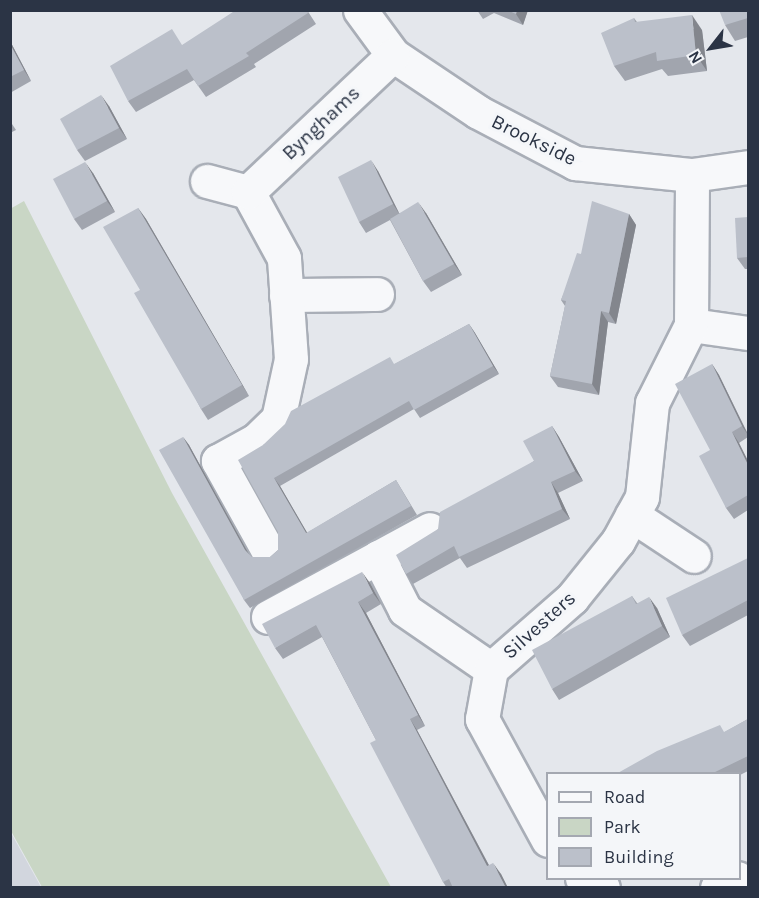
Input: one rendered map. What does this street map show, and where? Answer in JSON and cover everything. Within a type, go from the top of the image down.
[{"type":"street","name":"Brookside","points":[[360,10],[393,55],[478,112],[575,163],[692,175],[748,167]]},
{"type":"street","name":"Bynghams","points":[[248,192],[393,55]]},
{"type":"street","name":"Silvesters","points":[[546,836],[482,719],[491,669],[572,598],[618,541],[642,497],[652,403],[691,325],[692,175]]},
{"type":"street","points":[[207,181],[248,192],[284,258],[291,359],[278,419],[256,440],[218,461],[267,549]]},
{"type":"street","points":[[286,295],[377,294]]},
{"type":"street","points":[[691,325],[748,333]]},
{"type":"street","points":[[632,515],[694,556]]},
{"type":"street","points":[[268,617],[430,529]]},
{"type":"street","points":[[378,557],[405,610],[491,669]]},
{"type":"street","points":[[584,880],[603,888]]},
{"type":"street","points":[[717,888],[735,880]]},
{"type":"shaded area","points":[[11,833],[41,887],[11,887]]},
{"type":"green space","points":[[24,201],[172,493],[391,887],[42,887],[11,831],[10,209]]},
{"type":"building","points":[[236,10],[307,10],[308,13],[246,53],[249,56],[198,86],[187,69],[128,101],[110,66],[172,29],[182,45]]},
{"type":"building","points":[[719,10],[748,10],[748,18],[725,25]]},
{"type":"building","points":[[692,15],[696,55],[657,61],[656,52],[614,66],[601,33],[634,18],[635,22]]},
{"type":"building","points":[[10,44],[24,70],[10,77]]},
{"type":"building","points":[[101,95],[119,128],[77,150],[60,119]]},
{"type":"building","points":[[371,160],[393,204],[359,222],[338,177]]},
{"type":"building","points":[[85,162],[107,201],[74,219],[53,179]]},
{"type":"building","points":[[592,201],[629,214],[609,313],[601,311],[592,384],[550,376],[566,301],[561,300],[577,253],[581,254]]},
{"type":"building","points":[[418,202],[454,264],[423,281],[390,219]]},
{"type":"building","points":[[138,208],[242,385],[201,409],[134,293],[140,290],[103,227]]},
{"type":"building","points":[[748,217],[748,257],[737,258],[735,218]]},
{"type":"building","points":[[469,324],[493,366],[414,410],[409,401],[274,478],[306,533],[396,480],[411,506],[244,600],[159,450],[183,437],[245,550],[252,557],[270,557],[278,550],[278,532],[238,460],[263,445],[285,424],[291,411],[390,357],[394,364]]},
{"type":"building","points":[[712,364],[742,426],[732,432],[748,465],[748,495],[726,508],[699,456],[710,450],[675,384]]},
{"type":"building","points":[[552,426],[575,471],[551,482],[562,509],[459,557],[454,546],[406,574],[396,555],[438,529],[440,512],[534,461],[523,441]]},
{"type":"building","points":[[748,558],[748,600],[682,635],[666,598]]},
{"type":"building","points":[[362,572],[373,593],[358,602],[418,715],[410,719],[487,866],[493,863],[506,888],[453,888],[449,879],[443,882],[370,743],[376,740],[316,625],[275,648],[262,624]]},
{"type":"building","points":[[632,596],[636,604],[649,597],[662,626],[552,689],[532,650]]},
{"type":"building","points":[[748,719],[748,756],[715,772],[620,772],[657,751],[720,725],[724,732]]}]
